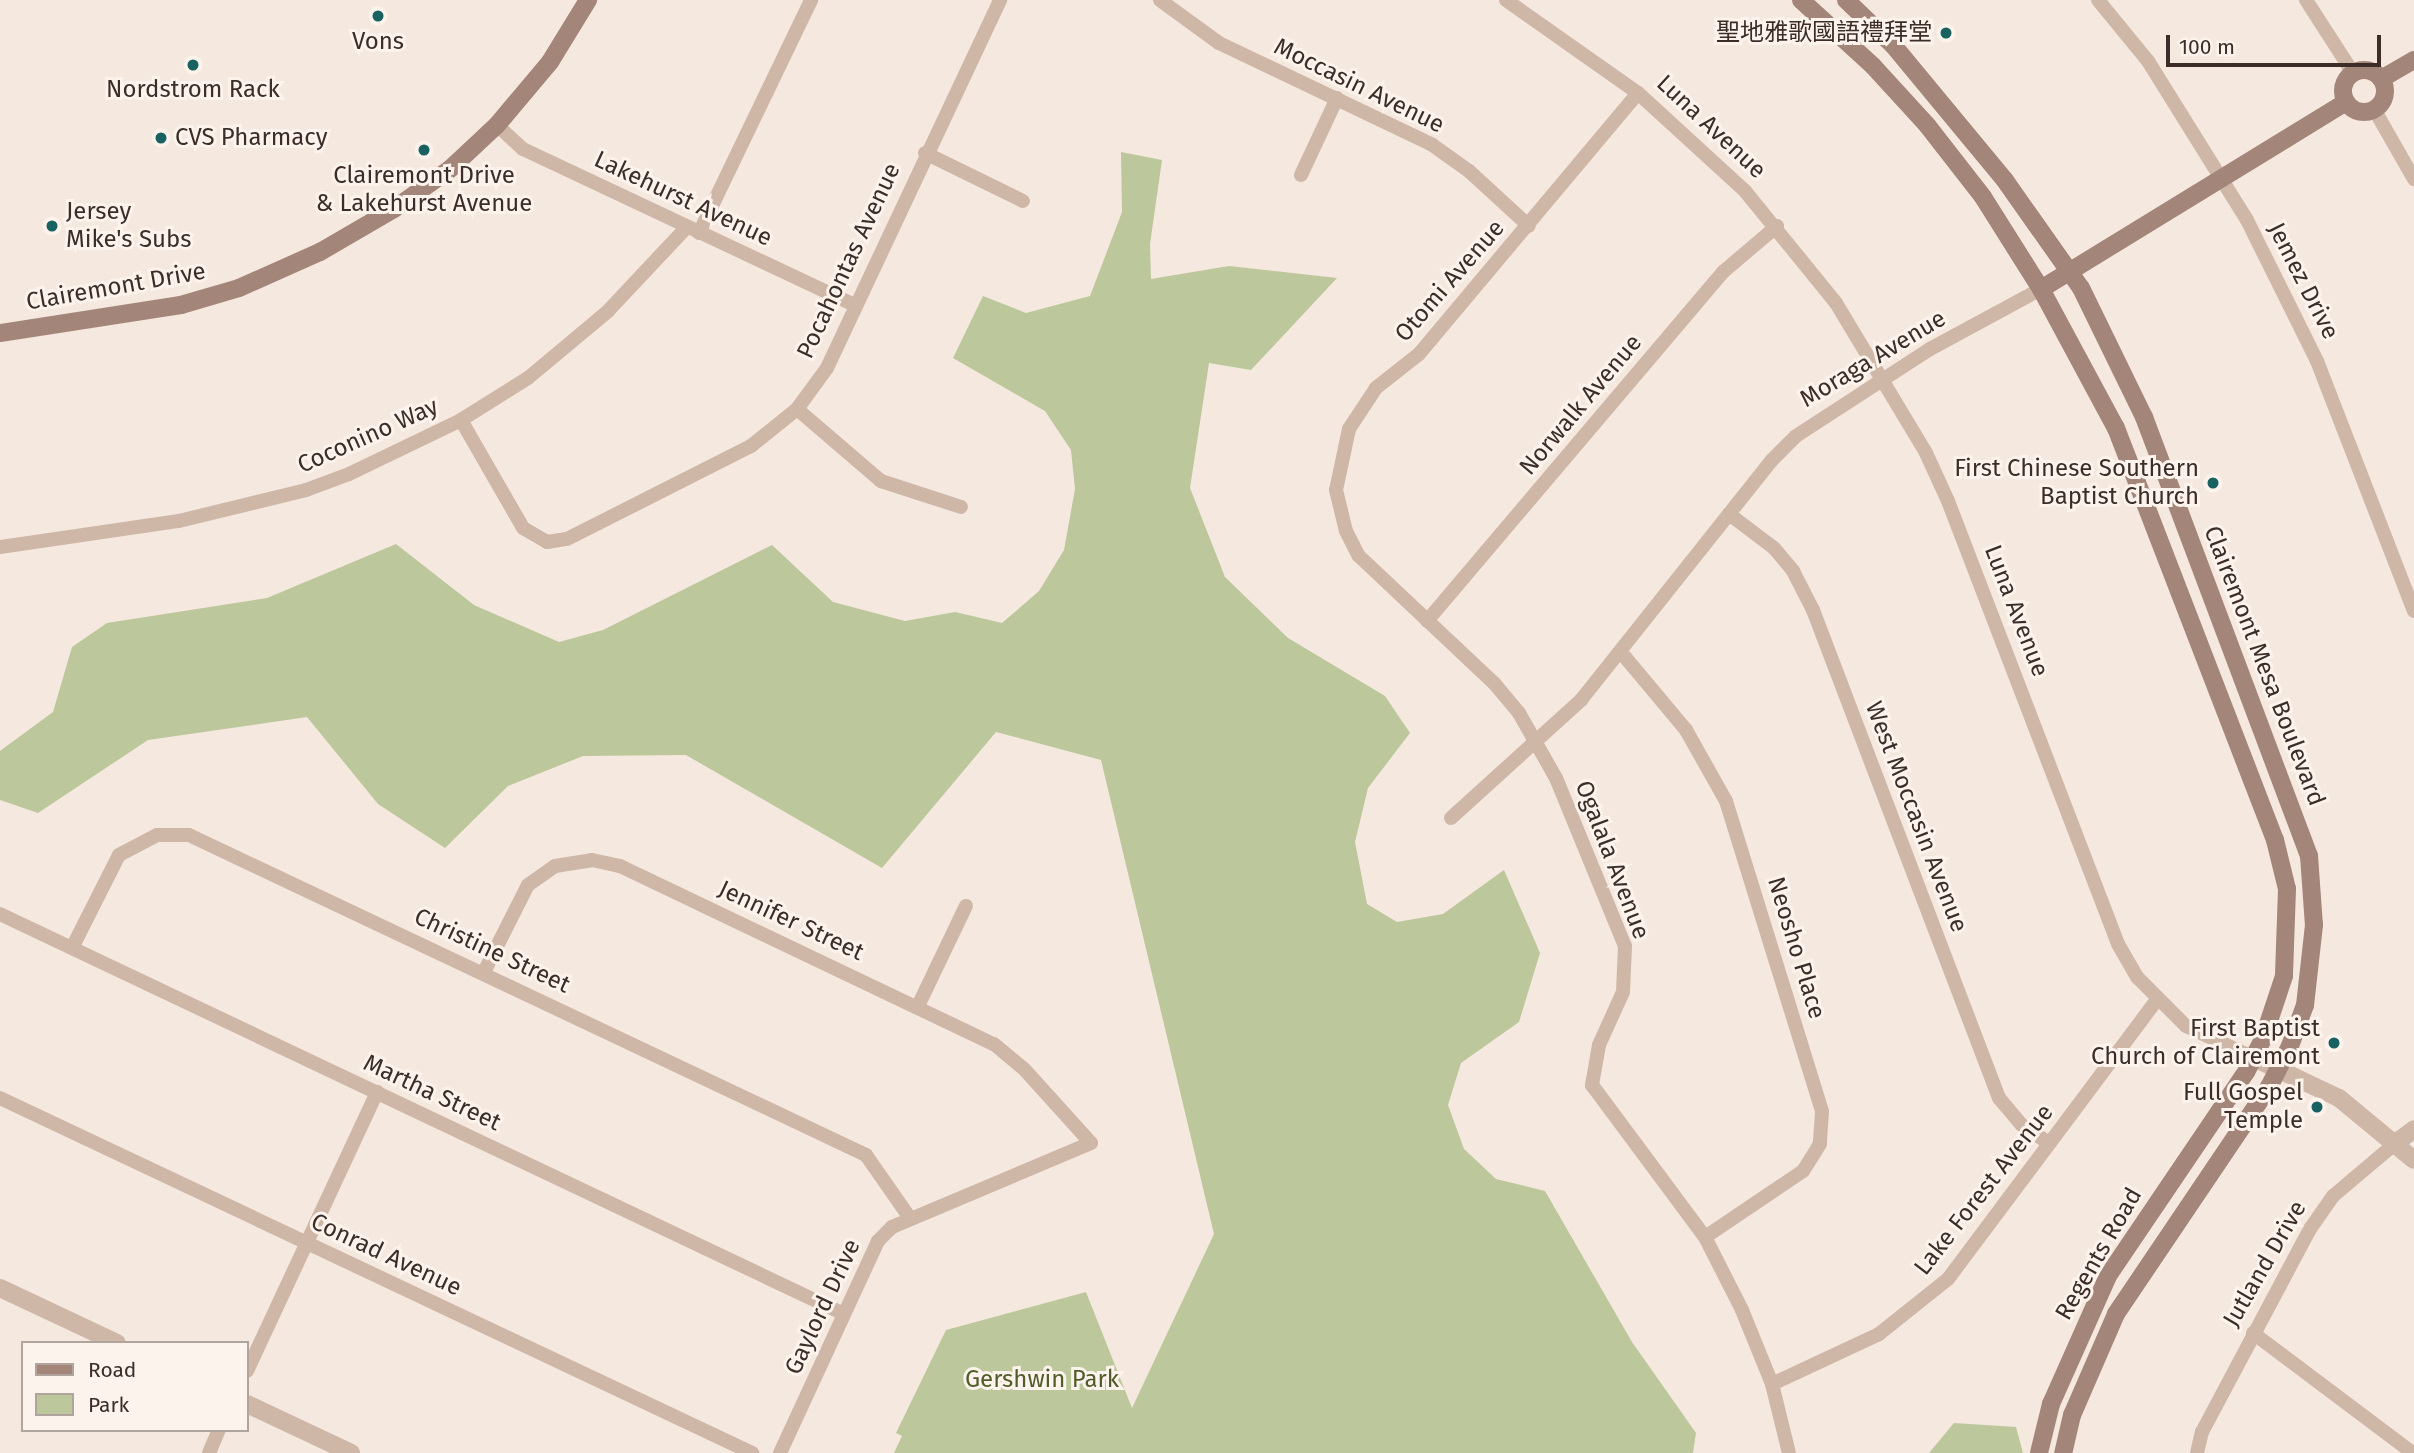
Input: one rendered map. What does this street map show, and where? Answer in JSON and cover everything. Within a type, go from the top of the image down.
[{"type":"main road","name":"Clairemont Drive","points":[[0,333],[181,305],[239,288],[320,252],[394,209],[450,169],[497,125],[550,62],[588,0]]},
{"type":"main road","points":[[1801,0],[1874,66],[1927,125],[1983,197],[2041,289],[2116,428],[2276,840],[2287,889],[2284,976],[2273,1016],[2254,1058]]},
{"type":"main road","name":"Clairemont Mesa Boulevard","points":[[1846,0],[1893,46],[2004,179],[2069,271],[2144,417],[2309,856],[2314,925],[2305,1005],[2280,1070]]},
{"type":"main road","points":[[2381,79],[2414,61]]},
{"type":"main road","points":[[2365,70],[2381,79],[2383,99],[2374,109],[2362,112],[2346,102],[2344,83],[2353,73],[2365,70]]},
{"type":"main road","name":"Moraga Avenue","points":[[2041,289],[2346,102]]},
{"type":"main road","name":"Regents Road","points":[[2039,1453],[2051,1404],[2108,1276],[2254,1058]]},
{"type":"main road","name":"Regents Road","points":[[2063,1453],[2071,1415],[2116,1314],[2280,1070]]},
{"type":"street","name":"Coconino Way","points":[[0,547],[179,521],[306,490],[461,420],[528,378],[608,311],[693,230],[811,0]]},
{"type":"street","name":"Pocahontas Avenue","points":[[461,420],[523,528],[547,542],[567,539],[751,446],[797,409],[827,368],[925,153],[1000,0]]},
{"type":"street","name":"Moccasin Avenue","points":[[1160,0],[1219,43],[1431,144],[1469,171],[1529,226]]},
{"type":"street","name":"Luna Avenue","points":[[1506,0],[1638,93],[1745,191],[1777,226],[1836,303],[1883,378],[1948,501],[2118,944],[2157,1000],[2186,1026],[2339,1098],[2397,1142],[2414,1160]]},
{"type":"street","name":"Jemez Drive","points":[[2098,0],[2148,61],[2222,177],[2317,361],[2414,611]]},
{"type":"street","points":[[2306,0],[2353,73]]},
{"type":"street","name":"Otomi Avenue","points":[[1342,514],[1336,490],[1349,429],[1376,388],[1419,354],[1638,93]]},
{"type":"street","points":[[1301,175],[1337,98]]},
{"type":"street","points":[[2374,109],[2414,179]]},
{"type":"street","name":"Lakehurst Avenue","points":[[497,125],[523,149],[854,305]]},
{"type":"street","points":[[925,153],[1023,201]]},
{"type":"street","name":"Norwalk Avenue","points":[[1427,621],[1723,272],[1777,226]]},
{"type":"street","name":"Moraga Avenue","points":[[1451,818],[1581,700],[1729,514],[1796,436],[1883,378],[2041,289]]},
{"type":"street","points":[[797,409],[881,481],[961,507]]},
{"type":"street","name":"Ogalala Avenue","points":[[1342,514],[1359,556],[1494,683],[1536,743],[1556,778],[1625,946],[1623,992],[1598,1045],[1592,1085],[1705,1237],[1742,1310],[1772,1384],[1790,1453]]},
{"type":"street","name":"West Moccasin Avenue","points":[[1729,514],[1774,548],[1793,570],[1813,610],[1999,1098],[2022,1125],[2049,1143]]},
{"type":"street","name":"Neosho Place","points":[[1619,651],[1686,730],[1726,801],[1822,1112],[1820,1144],[1803,1171],[1705,1237]]},
{"type":"street","name":"Christine Street","points":[[72,948],[118,855],[157,835],[189,835],[484,972],[866,1155],[910,1218]]},
{"type":"street","name":"Jennifer Street","points":[[484,972],[528,885],[555,866],[592,860],[620,866],[994,1044],[1025,1070],[1091,1143]]},
{"type":"street","points":[[918,1006],[966,906]]},
{"type":"street","name":"Martha Street","points":[[0,914],[844,1314]]},
{"type":"street","name":"Lake Forest Avenue","points":[[1772,1384],[1879,1334],[1925,1301],[1948,1279],[2157,1000]]},
{"type":"street","points":[[248,1369],[377,1092]]},
{"type":"street","name":"Conrad Avenue","points":[[0,1098],[752,1453]]},
{"type":"street","name":"Jutland Drive","points":[[2197,1453],[2202,1432],[2253,1333],[2333,1196],[2414,1129]]},
{"type":"street","name":"Gaylord Drive","points":[[780,1453],[878,1241],[910,1218],[1091,1143]]},
{"type":"street","points":[[0,1288],[113,1341]]},
{"type":"street","points":[[2253,1333],[2413,1453]]},
{"type":"street","points":[[248,1404],[351,1453]]},
{"type":"street","points":[[209,1453],[218,1432]]},
{"type":"green space","name":"Gershwin Park","points":[[1121,152],[1162,160],[1150,244],[1151,279],[1229,266],[1337,278],[1251,370],[1209,363],[1190,488],[1225,577],[1288,638],[1385,696],[1410,733],[1368,788],[1355,842],[1367,904],[1397,922],[1443,914],[1504,870],[1540,953],[1519,1022],[1461,1063],[1448,1105],[1464,1149],[1496,1179],[1545,1191],[1632,1342],[1696,1433],[1693,1453],[894,1453],[902,1436],[896,1433],[946,1330],[1086,1292],[1132,1408],[1214,1234],[1101,760],[996,732],[882,868],[686,755],[583,756],[508,786],[445,848],[378,804],[307,717],[148,740],[38,813],[0,800],[0,751],[53,712],[72,647],[107,623],[267,598],[396,544],[474,605],[559,642],[603,630],[772,545],[833,602],[905,621],[955,612],[1002,623],[1039,591],[1064,550],[1075,489],[1071,450],[1045,411],[953,358],[983,296],[1026,313],[1090,296],[1122,212]]},
{"type":"green space","points":[[1954,1423],[2016,1427],[2023,1453],[1929,1453]]},
{"type":"place","name":"Vons","points":[[378,16]]},
{"type":"place","name":"聖地雅歌國語禮拜堂","points":[[1946,33]]},
{"type":"place","name":"Nordstrom Rack","points":[[193,65]]},
{"type":"place","name":"CVS Pharmacy","points":[[161,138]]},
{"type":"place","name":"Clairemont Drive & Lakehurst Avenue","points":[[424,150]]},
{"type":"place","name":"Jersey Mike's Subs","points":[[52,226]]},
{"type":"place","name":"First Chinese Southern Baptist Church","points":[[2213,483]]},
{"type":"place","name":"First Baptist Church of Clairemont","points":[[2334,1043]]},
{"type":"place","name":"Full Gospel Temple","points":[[2317,1107]]}]
